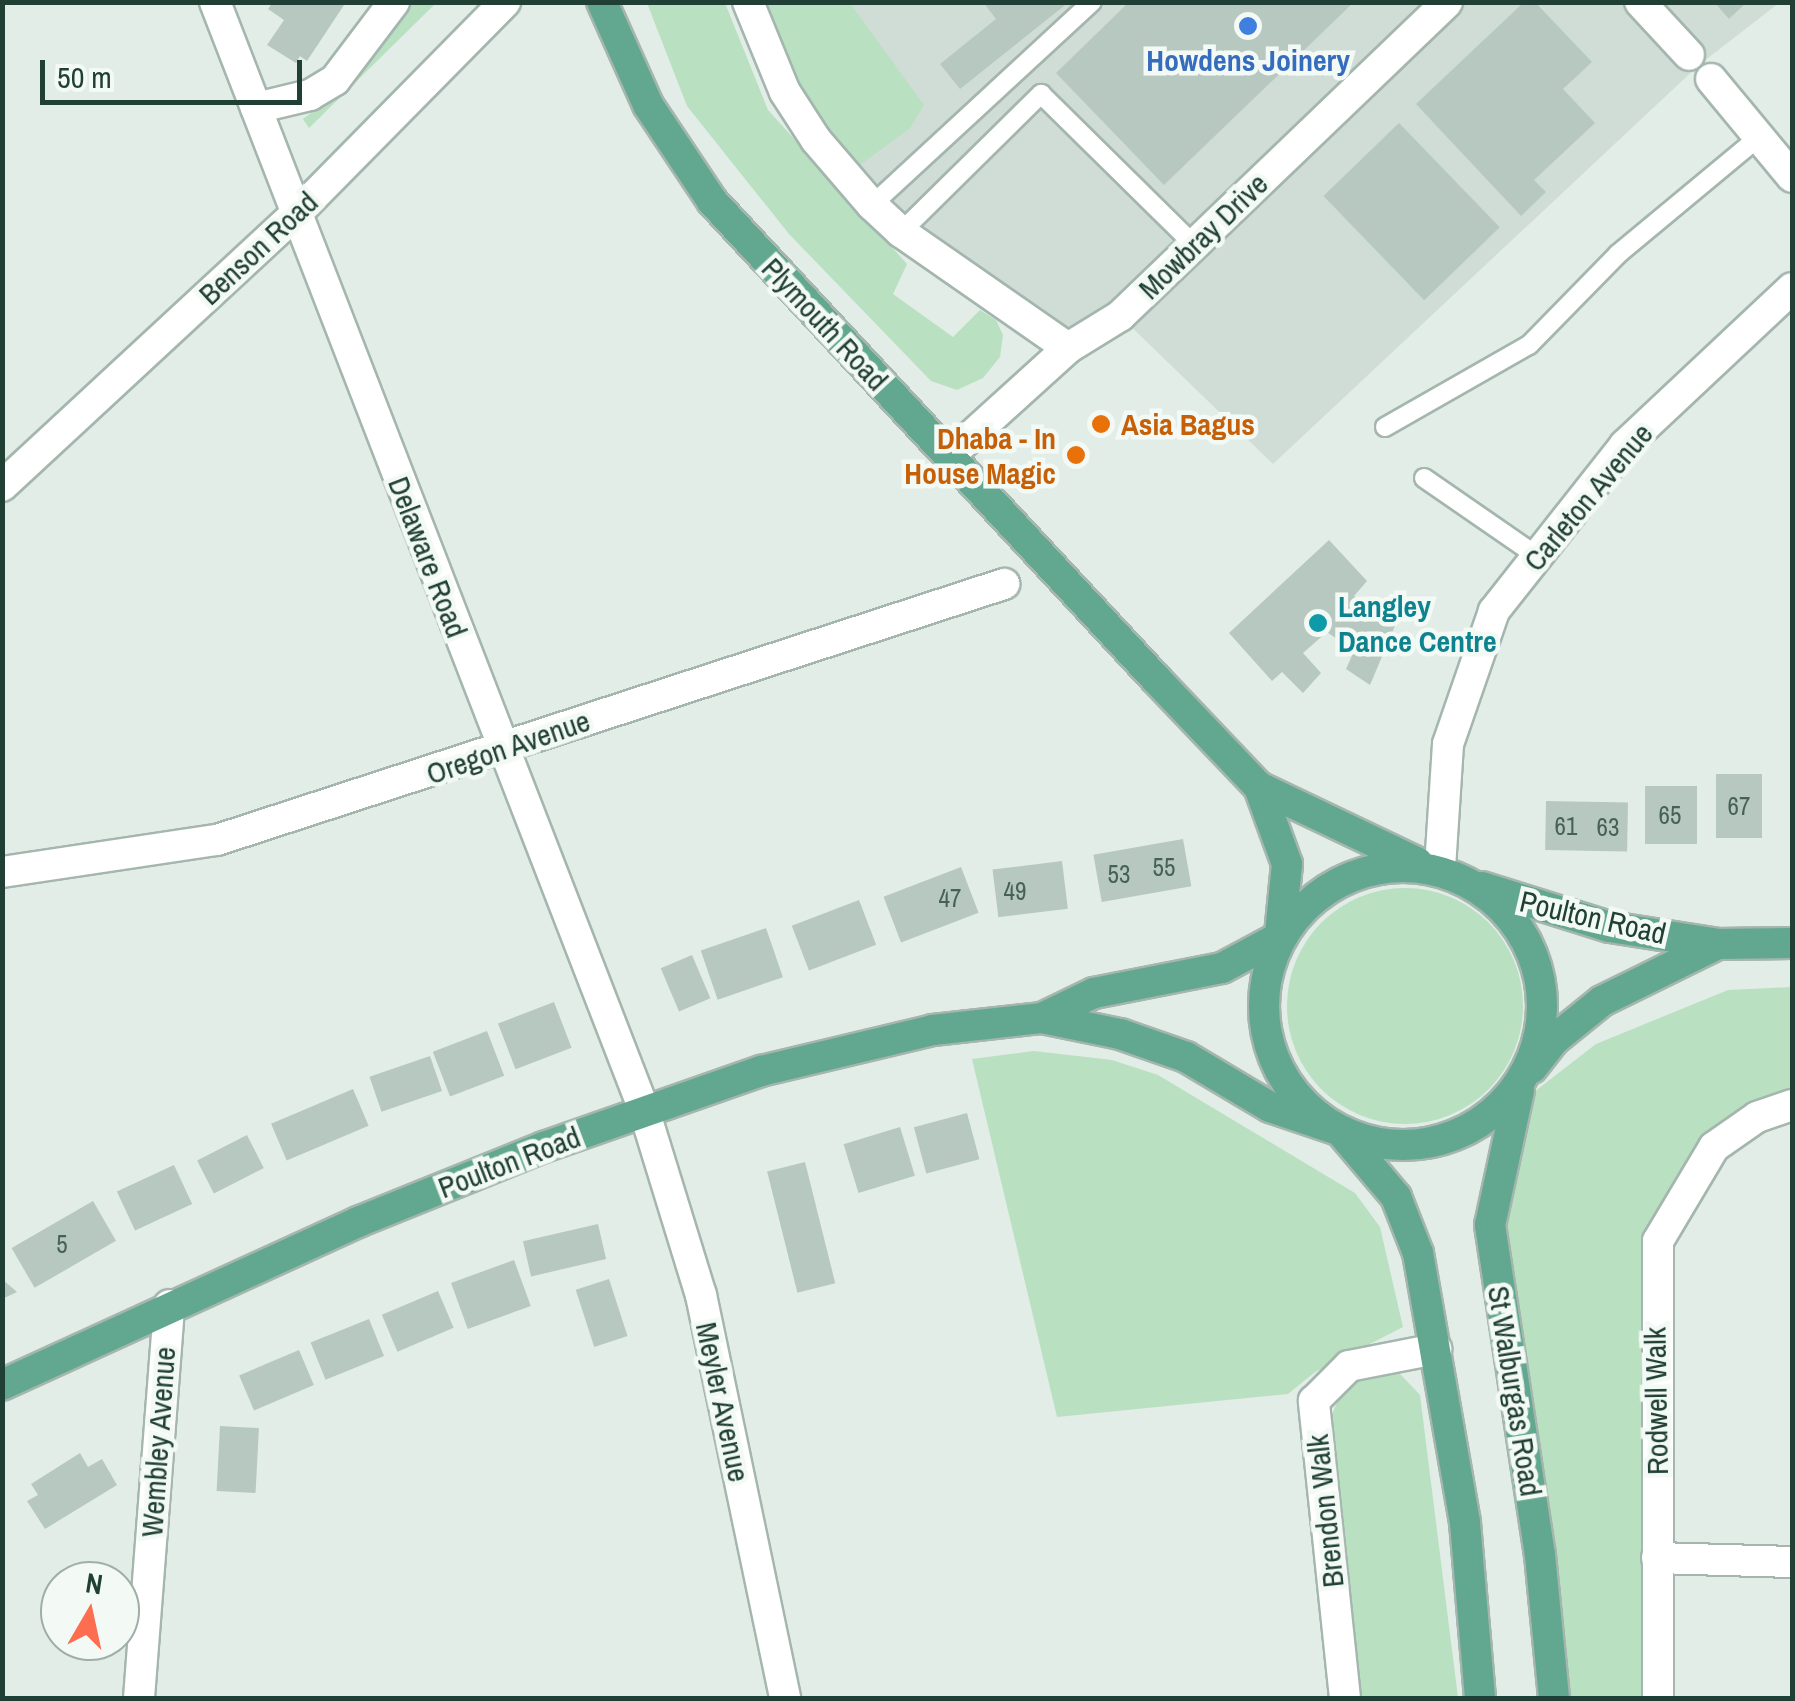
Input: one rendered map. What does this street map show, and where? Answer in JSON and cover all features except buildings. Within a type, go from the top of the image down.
[{"type":"main road","name":"Plymouth Road","points":[[602,2],[648,106],[684,165],[949,456],[1259,786],[1429,866]]},
{"type":"main road","name":"Plymouth Road","points":[[1259,786],[1287,864],[1279,936]]},
{"type":"main road","points":[[1338,1132],[1397,1144],[1451,1138],[1476,1127],[1522,1083],[1541,1012],[1539,980],[1519,934],[1470,882],[1429,866],[1368,871],[1336,886],[1279,936],[1267,979],[1268,1030],[1284,1072],[1396,1197],[1408,1225],[1436,1348],[1465,1523],[1480,1698]]},
{"type":"main road","name":"Poulton Road","points":[[1470,882],[1594,923],[1718,944],[1792,943]]},
{"type":"main road","name":"Poulton Road","points":[[1042,1018],[1094,993],[1222,968],[1279,936]]},
{"type":"main road","name":"Poulton Road","points":[[1522,1083],[1555,1039],[1602,1001],[1718,944]]},
{"type":"main road","name":"Poulton Road","points":[[2,1385],[169,1305],[644,1110],[761,1071],[933,1030],[1042,1018],[1156,1044],[1270,1107],[1338,1132]]},
{"type":"main road","name":"St Walburgas Road","points":[[1522,1083],[1490,1225],[1540,1555],[1554,1698]]},
{"type":"street","name":"Delaware Road","points":[[214,2],[644,1110]]},
{"type":"street","points":[[256,108],[310,95],[335,80],[394,2]]},
{"type":"street","name":"Benson Road","points":[[2,486],[296,214],[504,2]]},
{"type":"street","points":[[748,2],[785,92],[816,140],[872,204],[901,232],[1068,348]]},
{"type":"street","name":"Mowbray Drive","points":[[949,456],[1068,348],[1120,316],[1447,2]]},
{"type":"street","points":[[1640,2],[1689,55]]},
{"type":"street","points":[[1710,79],[1792,177]]},
{"type":"street","name":"Carleton Avenue","points":[[1429,866],[1448,744],[1494,610],[1624,445],[1792,288]]},
{"type":"street","name":"Oregon Avenue","points":[[2,872],[217,840],[1004,584]]},
{"type":"street","name":"Rodwell Walk","points":[[1658,1698],[1658,1241],[1694,1172],[1734,1130],[1792,1105]]},
{"type":"street","name":"Meyler Avenue","points":[[644,1110],[701,1295],[785,1698]]},
{"type":"street","name":"Wembley Avenue","points":[[140,1698],[169,1305]]},
{"type":"street","name":"Brendon Walk","points":[[1346,1698],[1314,1400],[1348,1366],[1436,1348]]},
{"type":"street","points":[[1657,1558],[1792,1562]]},
{"type":"lane","points":[[872,204],[1092,2]]},
{"type":"lane","points":[[901,232],[1042,94],[1194,245]]},
{"type":"lane","points":[[1385,426],[1529,345],[1618,254],[1759,137]]},
{"type":"lane","points":[[1424,478],[1536,556]]},
{"type":"shaded area","points":[[748,3],[1779,3],[1699,65],[1273,464],[1120,316],[1068,348],[901,232]]},
{"type":"green space","points":[[411,3],[436,3],[309,128],[303,119],[356,79]]},
{"type":"green space","points":[[647,3],[725,3],[768,110],[907,264],[893,294],[953,337],[980,310],[996,320],[1003,335],[1000,357],[983,378],[957,390],[931,381],[789,234],[687,106]]},
{"type":"green space","points":[[762,3],[850,3],[924,105],[910,128],[856,168],[779,55]]},
{"type":"green space","points":[[1405,888],[1450,897],[1488,923],[1514,961],[1523,1006],[1514,1051],[1488,1089],[1450,1115],[1405,1124],[1360,1115],[1322,1089],[1296,1051],[1287,1006],[1296,961],[1322,923],[1360,897]]},
{"type":"green space","points":[[1792,987],[1792,1105],[1757,1117],[1658,1241],[1657,1698],[1554,1698],[1492,1245],[1525,1099],[1596,1044],[1728,990]]},
{"type":"green space","points":[[1034,1051],[1112,1060],[1158,1075],[1355,1193],[1380,1227],[1403,1327],[1315,1372],[1288,1394],[1057,1417],[972,1059]]},
{"type":"green space","points":[[1370,1370],[1400,1374],[1420,1395],[1458,1698],[1346,1698],[1332,1415],[1343,1387]]},
{"type":"place","name":"Howdens Joinery","points":[[1248,26]]},
{"type":"place","name":"Asia Bagus","points":[[1101,424]]},
{"type":"place","name":"Dhaba - In House Magic","points":[[1076,455]]},
{"type":"place","name":"Langley Dance Centre","points":[[1318,623]]}]
